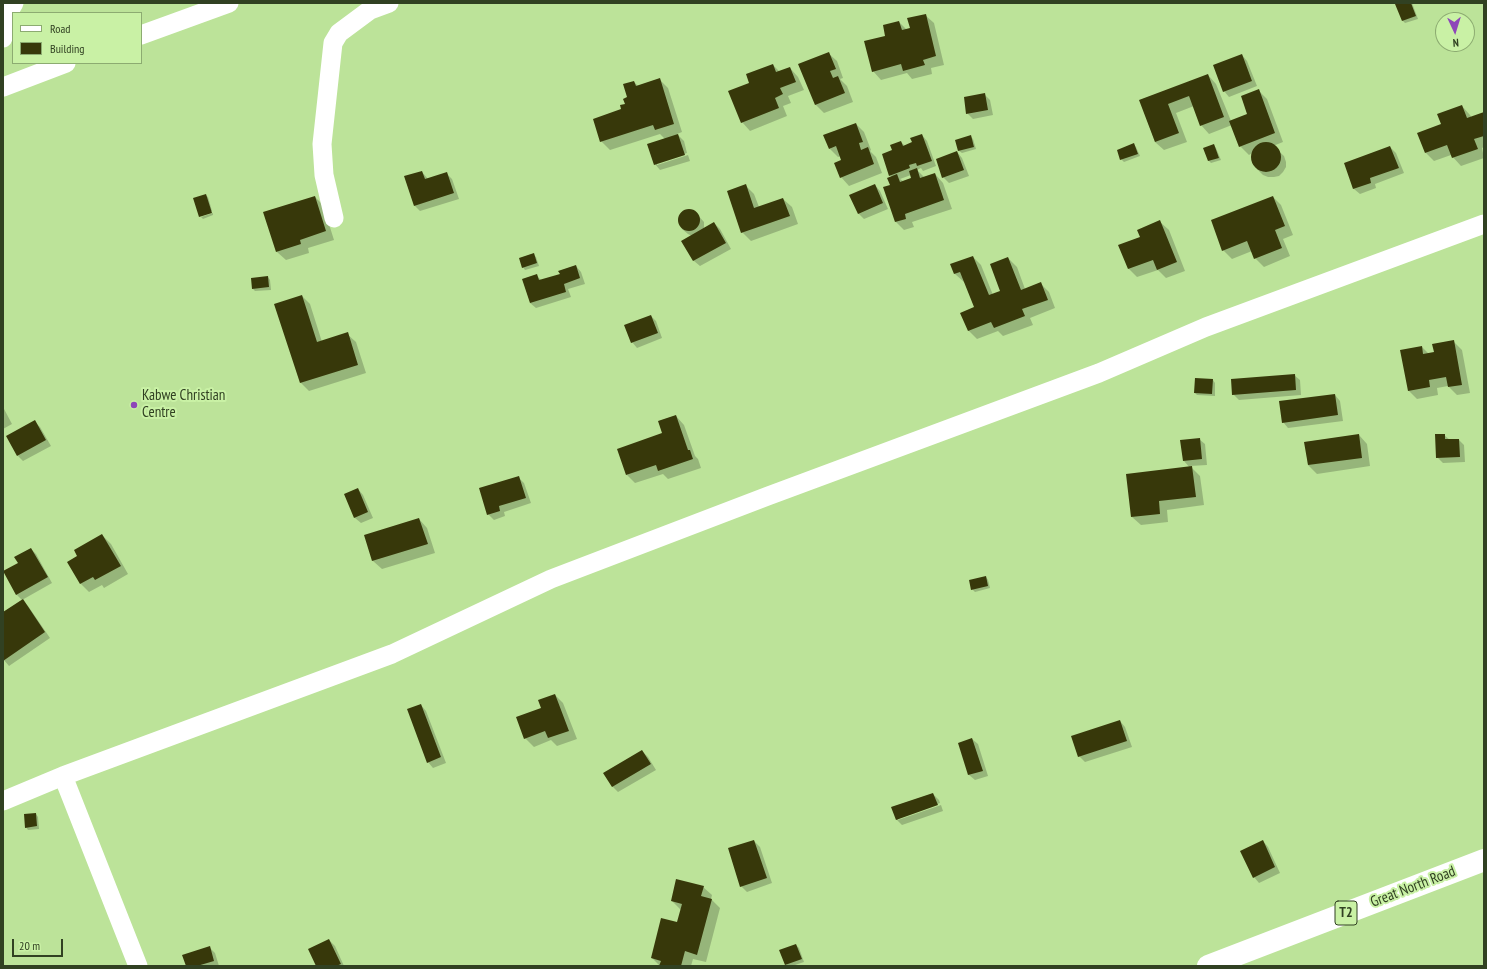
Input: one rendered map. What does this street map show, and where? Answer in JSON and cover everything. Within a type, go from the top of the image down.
[{"type":"highway","name":"Great North Road","points":[[1208,966],[1484,860]]},
{"type":"street","points":[[3,38],[10,10],[14,3]]},
{"type":"street","points":[[142,35],[229,3]]},
{"type":"street","points":[[334,218],[324,175],[322,144],[333,43],[339,33],[363,7],[389,3]]},
{"type":"street","points":[[3,86],[63,64]]},
{"type":"street","points":[[3,801],[63,776],[392,654],[551,579],[760,499],[1099,373],[1206,327],[1484,224]]},
{"type":"street","points":[[63,776],[138,966]]},
{"type":"building","points":[[1411,3],[1416,16],[1402,21],[1395,4]]},
{"type":"building","points":[[926,14],[936,56],[923,60],[925,65],[903,71],[901,64],[872,72],[864,41],[885,36],[883,25],[899,21],[902,30],[910,28],[907,18]]},
{"type":"building","points":[[829,52],[836,69],[830,71],[833,78],[838,76],[845,93],[815,105],[798,64]]},
{"type":"building","points":[[1242,54],[1252,81],[1223,92],[1213,65]]},
{"type":"building","points":[[773,64],[776,72],[790,67],[796,82],[780,88],[783,94],[775,98],[779,108],[741,123],[728,91],[749,83],[746,74]]},
{"type":"building","points":[[1208,74],[1224,117],[1200,126],[1189,96],[1168,104],[1179,133],[1155,142],[1139,100]]},
{"type":"building","points":[[660,78],[674,124],[655,130],[653,125],[600,142],[593,119],[621,109],[620,105],[625,104],[623,99],[627,97],[623,84],[634,81],[636,86]]},
{"type":"building","points":[[1259,89],[1275,133],[1239,147],[1229,121],[1247,114],[1241,96]]},
{"type":"building","points":[[985,93],[988,110],[966,114],[964,97]]},
{"type":"building","points":[[1462,105],[1467,118],[1484,112],[1484,136],[1474,139],[1478,149],[1452,158],[1447,145],[1425,153],[1417,133],[1441,124],[1437,114]]},
{"type":"building","points":[[856,123],[863,142],[859,143],[861,150],[868,147],[874,164],[840,178],[834,163],[841,160],[836,146],[829,149],[823,135]]},
{"type":"building","points":[[678,134],[685,155],[654,165],[647,144]]},
{"type":"building","points":[[922,134],[932,161],[917,166],[916,163],[909,165],[910,168],[889,176],[882,154],[892,150],[890,145],[901,141],[903,146],[912,142],[910,138]]},
{"type":"building","points":[[971,135],[974,147],[958,151],[955,140]]},
{"type":"building","points":[[1266,142],[1277,146],[1281,157],[1277,168],[1266,172],[1255,168],[1251,157],[1255,146]]},
{"type":"building","points":[[1134,143],[1138,154],[1120,160],[1117,150]]},
{"type":"building","points":[[1214,144],[1219,158],[1208,161],[1203,148]]},
{"type":"building","points":[[1390,146],[1399,168],[1370,178],[1371,183],[1353,189],[1344,163]]},
{"type":"building","points":[[957,151],[964,170],[942,178],[936,159]]},
{"type":"building","points":[[917,168],[920,178],[935,173],[944,200],[905,214],[906,219],[895,222],[883,187],[890,185],[887,178],[897,174],[900,182],[911,178],[909,171]]},
{"type":"building","points":[[422,171],[425,179],[447,172],[454,193],[414,206],[404,176]]},
{"type":"building","points":[[746,184],[754,208],[783,198],[790,216],[741,233],[727,191]]},
{"type":"building","points":[[875,184],[883,203],[858,214],[849,195]]},
{"type":"building","points":[[206,194],[212,213],[199,217],[193,198]]},
{"type":"building","points":[[315,196],[326,231],[300,240],[301,244],[276,252],[263,212]]},
{"type":"building","points":[[1273,196],[1285,226],[1275,230],[1282,248],[1254,259],[1247,241],[1222,251],[1211,220]]},
{"type":"building","points":[[685,209],[693,209],[700,216],[700,224],[693,231],[685,231],[678,224],[678,216]]},
{"type":"building","points":[[1160,220],[1177,262],[1157,270],[1153,260],[1128,269],[1118,245],[1140,237],[1137,230]]},
{"type":"building","points":[[714,222],[726,243],[693,261],[681,241]]},
{"type":"building","points":[[534,253],[537,263],[522,268],[519,258]]},
{"type":"building","points":[[973,256],[989,295],[1000,291],[990,264],[1008,257],[1021,290],[1041,282],[1048,300],[1022,309],[1025,316],[994,328],[991,322],[968,331],[960,313],[974,307],[960,272],[954,274],[950,264]]},
{"type":"building","points":[[576,265],[580,278],[564,284],[566,292],[530,303],[522,279],[537,274],[539,280],[560,274],[558,271]]},
{"type":"building","points":[[268,276],[269,287],[252,289],[251,278]]},
{"type":"building","points":[[302,295],[317,342],[348,332],[358,365],[300,383],[274,304]]},
{"type":"building","points":[[651,315],[658,333],[631,343],[624,325]]},
{"type":"building","points":[[1454,340],[1462,385],[1448,387],[1446,377],[1429,380],[1430,387],[1408,391],[1400,350],[1422,346],[1423,354],[1434,352],[1432,344]]},
{"type":"building","points":[[1295,374],[1296,390],[1232,395],[1231,379]]},
{"type":"building","points":[[1195,378],[1213,379],[1212,394],[1194,393]]},
{"type":"building","points":[[1335,394],[1338,415],[1282,423],[1279,401]]},
{"type":"building","points":[[676,415],[688,450],[690,450],[693,459],[658,471],[656,465],[626,475],[617,449],[662,433],[658,421]]},
{"type":"building","points":[[35,420],[46,440],[17,456],[6,436]]},
{"type":"building","points":[[1359,434],[1362,458],[1308,465],[1304,442]]},
{"type":"building","points":[[1435,434],[1445,434],[1445,439],[1459,439],[1460,457],[1436,458]]},
{"type":"building","points":[[1200,438],[1202,459],[1183,461],[1180,440]]},
{"type":"building","points":[[1192,466],[1196,497],[1159,501],[1160,514],[1131,517],[1126,474]]},
{"type":"building","points":[[519,476],[526,498],[499,506],[500,511],[487,515],[479,488]]},
{"type":"building","points":[[358,488],[368,512],[354,518],[344,494]]},
{"type":"building","points":[[419,518],[428,544],[372,561],[364,535]]},
{"type":"building","points":[[102,534],[121,566],[95,580],[93,577],[80,584],[67,562],[77,556],[74,550]]},
{"type":"building","points":[[31,548],[48,577],[16,595],[3,571],[18,563],[14,557]]},
{"type":"building","points":[[986,576],[988,586],[971,590],[969,580]]},
{"type":"building","points":[[23,599],[45,632],[3,661],[3,612]]},
{"type":"building","points":[[555,694],[569,731],[548,738],[545,731],[524,739],[516,717],[541,708],[538,700]]},
{"type":"building","points":[[421,704],[441,757],[427,763],[407,709]]},
{"type":"building","points":[[1120,720],[1127,741],[1078,757],[1071,736]]},
{"type":"building","points":[[972,738],[983,771],[968,775],[958,743]]},
{"type":"building","points":[[642,750],[651,764],[612,787],[603,773]]},
{"type":"building","points":[[933,793],[938,805],[896,820],[891,807]]},
{"type":"building","points":[[36,813],[37,826],[25,828],[24,814]]},
{"type":"building","points":[[754,840],[767,878],[740,887],[728,848]]},
{"type":"building","points":[[1263,840],[1275,867],[1253,878],[1240,851]]},
{"type":"building","points":[[676,879],[704,886],[701,896],[712,899],[697,955],[685,951],[681,966],[659,966],[661,961],[651,958],[661,918],[677,922],[682,904],[671,901]]},
{"type":"building","points":[[329,939],[341,964],[336,966],[316,966],[308,949]]},
{"type":"building","points":[[796,944],[802,959],[785,965],[779,950]]},
{"type":"building","points":[[210,946],[214,961],[197,966],[186,966],[182,955]]},
{"type":"place","name":"Kabwe Christian Centre","points":[[134,405]]}]
